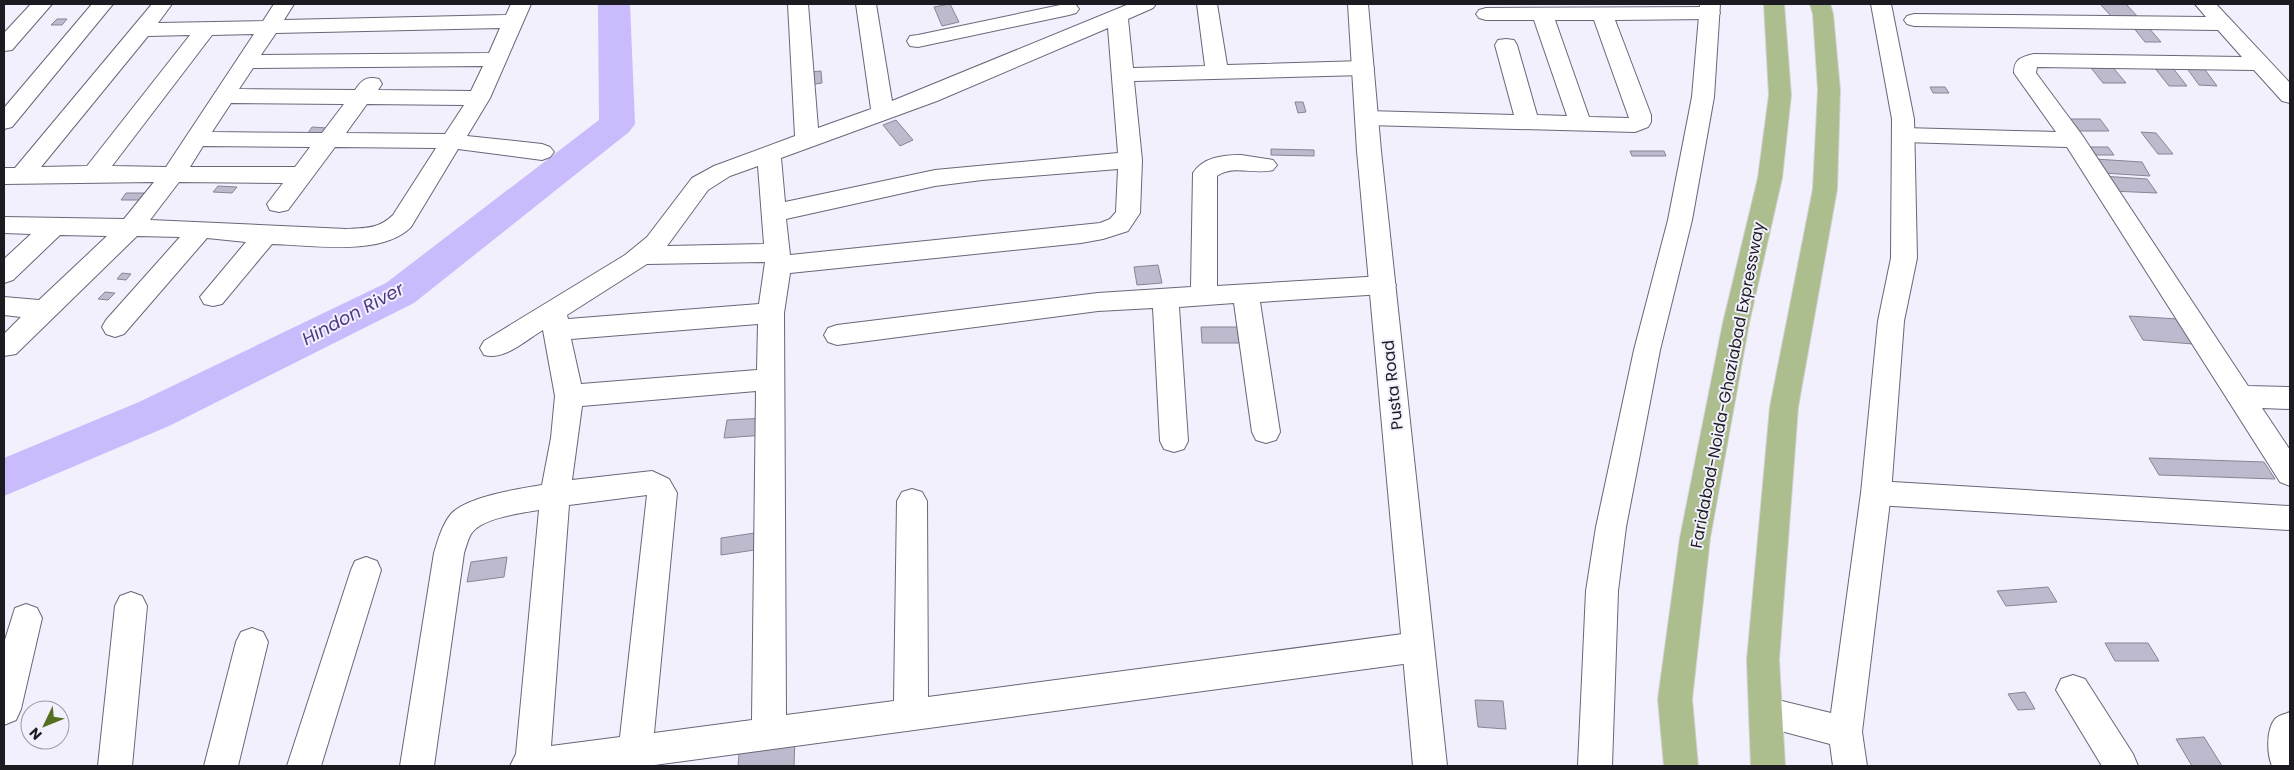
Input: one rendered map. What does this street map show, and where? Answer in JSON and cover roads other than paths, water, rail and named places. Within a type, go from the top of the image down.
[{"type":"main road","name":"Faridabad-Noida-Ghaziabad Expressway","points":[[1681,766],[1675,699],[1695,538],[1736,323],[1770,178],[1779,104],[1778,44],[1774,4]]},
{"type":"main road","points":[[1768,766],[1763,660],[1784,407],[1825,189],[1829,90],[1824,14],[1820,4]]},
{"type":"street","points":[[4,45],[42,4]]},
{"type":"street","points":[[4,122],[103,4]]},
{"type":"street","points":[[13,175],[142,30],[162,4]]},
{"type":"street","points":[[7,347],[130,228],[173,174],[222,96],[284,4]]},
{"type":"street","points":[[799,4],[807,140]]},
{"type":"street","points":[[866,4],[882,113]]},
{"type":"street","points":[[493,348],[555,321],[642,255],[656,243],[700,184],[722,171],[929,96],[1146,4]]},
{"type":"street","points":[[1207,4],[1217,72]]},
{"type":"street","name":"Pusta Road","points":[[1358,4],[1367,118],[1430,766]]},
{"type":"street","points":[[1850,766],[1845,732],[1876,493],[1891,321],[1904,258],[1904,135],[1892,55],[1881,4]]},
{"type":"street","points":[[2036,4],[2081,61]]},
{"type":"street","points":[[2205,4],[2290,94]]},
{"type":"street","points":[[918,41],[1068,7],[1082,31]]},
{"type":"street","points":[[1486,14],[1602,13],[1710,8],[1703,97],[1680,220],[1647,350],[1611,527],[1602,590],[1595,766]]},
{"type":"street","points":[[142,30],[413,23],[517,12]]},
{"type":"street","points":[[4,226],[201,229],[266,235],[353,238],[378,236],[387,233],[402,220],[479,98],[517,12]]},
{"type":"street","points":[[1367,118],[1580,122],[1624,126],[1640,122],[1640,115],[1602,13]]},
{"type":"street","points":[[1542,14],[1580,122]]},
{"type":"street","points":[[642,255],[777,259],[1102,231],[1119,225],[1128,212],[1130,160],[1117,16]]},
{"type":"street","points":[[1914,20],[2224,24]]},
{"type":"street","points":[[278,204],[363,95],[413,23]]},
{"type":"street","points":[[94,174],[206,28]]},
{"type":"street","points":[[1506,45],[1528,121]]},
{"type":"street","points":[[246,62],[496,59]]},
{"type":"street","points":[[2262,64],[2034,60],[2025,64],[2025,73],[2074,140],[2242,397],[2290,474]]},
{"type":"street","points":[[1122,75],[1363,68]]},
{"type":"street","points":[[222,96],[363,95],[479,98]]},
{"type":"street","points":[[1904,135],[2074,140]]},
{"type":"street","points":[[197,138],[451,141],[542,152]]},
{"type":"street","points":[[769,154],[777,259],[771,313],[769,734]]},
{"type":"street","points":[[774,212],[935,178],[982,172],[1130,160]]},
{"type":"street","points":[[1204,294],[1205,172],[1212,166],[1223,164],[1265,165]]},
{"type":"street","points":[[13,175],[299,175]]},
{"type":"street","points":[[4,274],[52,226]]},
{"type":"street","points":[[115,327],[201,229]]},
{"type":"street","points":[[213,297],[266,235]]},
{"type":"street","points":[[837,335],[1098,302],[1383,284]]},
{"type":"street","points":[[1246,294],[1266,432]]},
{"type":"street","points":[[1165,298],[1174,441]]},
{"type":"street","points":[[4,306],[44,310]]},
{"type":"street","points":[[555,321],[771,313]]},
{"type":"street","points":[[555,321],[569,396],[565,438],[555,495],[529,766],[617,758],[769,734],[1418,648]]},
{"type":"street","points":[[569,396],[770,379]]},
{"type":"street","points":[[2242,397],[2290,398]]},
{"type":"street","points":[[417,766],[449,553],[455,533],[466,519],[483,510],[555,495],[652,483],[659,487],[662,493],[617,758]]},
{"type":"street","points":[[1876,493],[2290,518]]},
{"type":"street","points":[[911,715],[912,501]]},
{"type":"street","points":[[304,766],[366,570]]},
{"type":"street","points":[[115,766],[132,606]]},
{"type":"street","points":[[4,709],[26,618]]},
{"type":"street","points":[[220,766],[252,642]]},
{"type":"street","points":[[2073,690],[2121,766]]},
{"type":"street","points":[[1766,713],[1845,732]]},
{"type":"street","points":[[2289,766],[2286,758],[2286,732],[2290,728]]},
{"type":"waterway","name":"Hindon River","points":[[4,478],[154,414],[400,293],[617,124],[614,4]]}]
